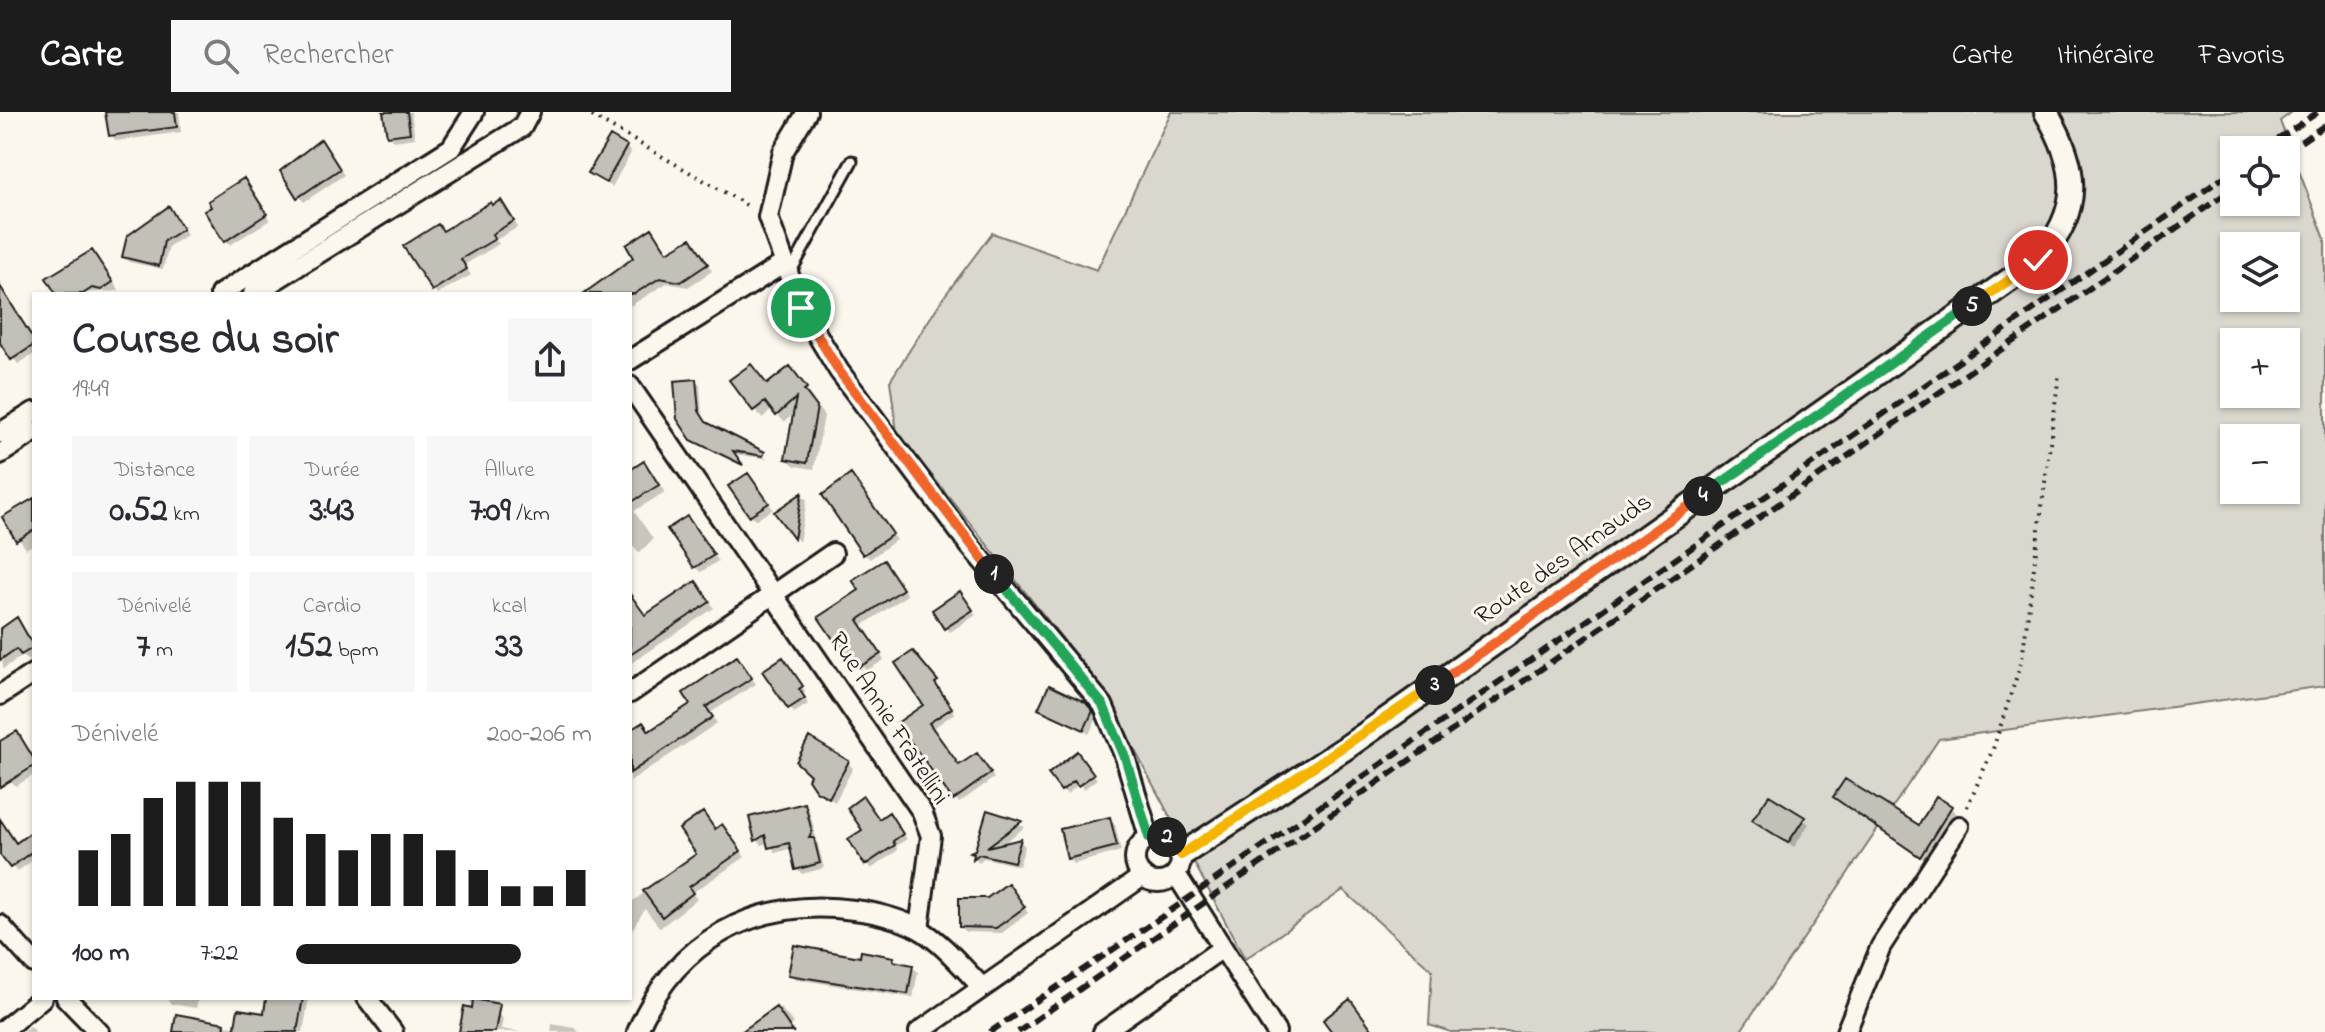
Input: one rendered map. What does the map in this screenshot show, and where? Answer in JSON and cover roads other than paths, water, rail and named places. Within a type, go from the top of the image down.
[{"type":"street","points":[[256,292],[522,127],[530,112]]},
{"type":"street","points":[[807,112],[783,152],[768,217],[801,308],[839,371],[970,546],[1103,705],[1125,757],[1149,837]]},
{"type":"street","name":"Route des Arnauds","points":[[1179,864],[2038,260],[2057,239],[2068,218],[2072,189],[2070,165],[2046,112]]},
{"type":"street","points":[[471,114],[490,148]]},
{"type":"street","points":[[229,292],[451,148],[471,114]]},
{"type":"street","points":[[632,359],[786,270]]},
{"type":"street","name":"Rue Annie Fratellini","points":[[632,389],[928,823],[931,836],[919,929]]},
{"type":"street","points":[[0,433],[32,413]]},
{"type":"street","points":[[0,454],[32,433]]},
{"type":"street","points":[[632,692],[833,553]]},
{"type":"street","points":[[0,695],[32,674]]},
{"type":"street","points":[[1846,1032],[1881,946],[1959,826]]},
{"type":"street","points":[[1179,864],[1158,882],[1143,876],[1135,856],[1141,843],[1149,837],[1167,837],[1174,841],[1179,864],[1221,949],[1276,1032]]},
{"type":"street","points":[[919,1032],[1143,876]]},
{"type":"street","points":[[637,1032],[668,977],[703,944],[747,918],[780,909],[822,905],[869,912],[919,929],[982,987]]},
{"type":"street","points":[[0,925],[32,961]]},
{"type":"street","points":[[1103,1032],[1221,949]]},
{"type":"street","points":[[1,1032],[40,1000]]},
{"type":"street","points":[[68,1000],[99,1032]]},
{"type":"street","points":[[369,1000],[393,1032]]},
{"type":"lane","points":[[786,270],[852,161]]},
{"type":"railway","points":[[2283,136],[2318,112]]},
{"type":"railway","points":[[2300,142],[2325,125]]},
{"type":"railway","points":[[990,1032],[1160,918],[2220,180]]},
{"type":"railway","points":[[1018,1032],[2220,198]]}]
